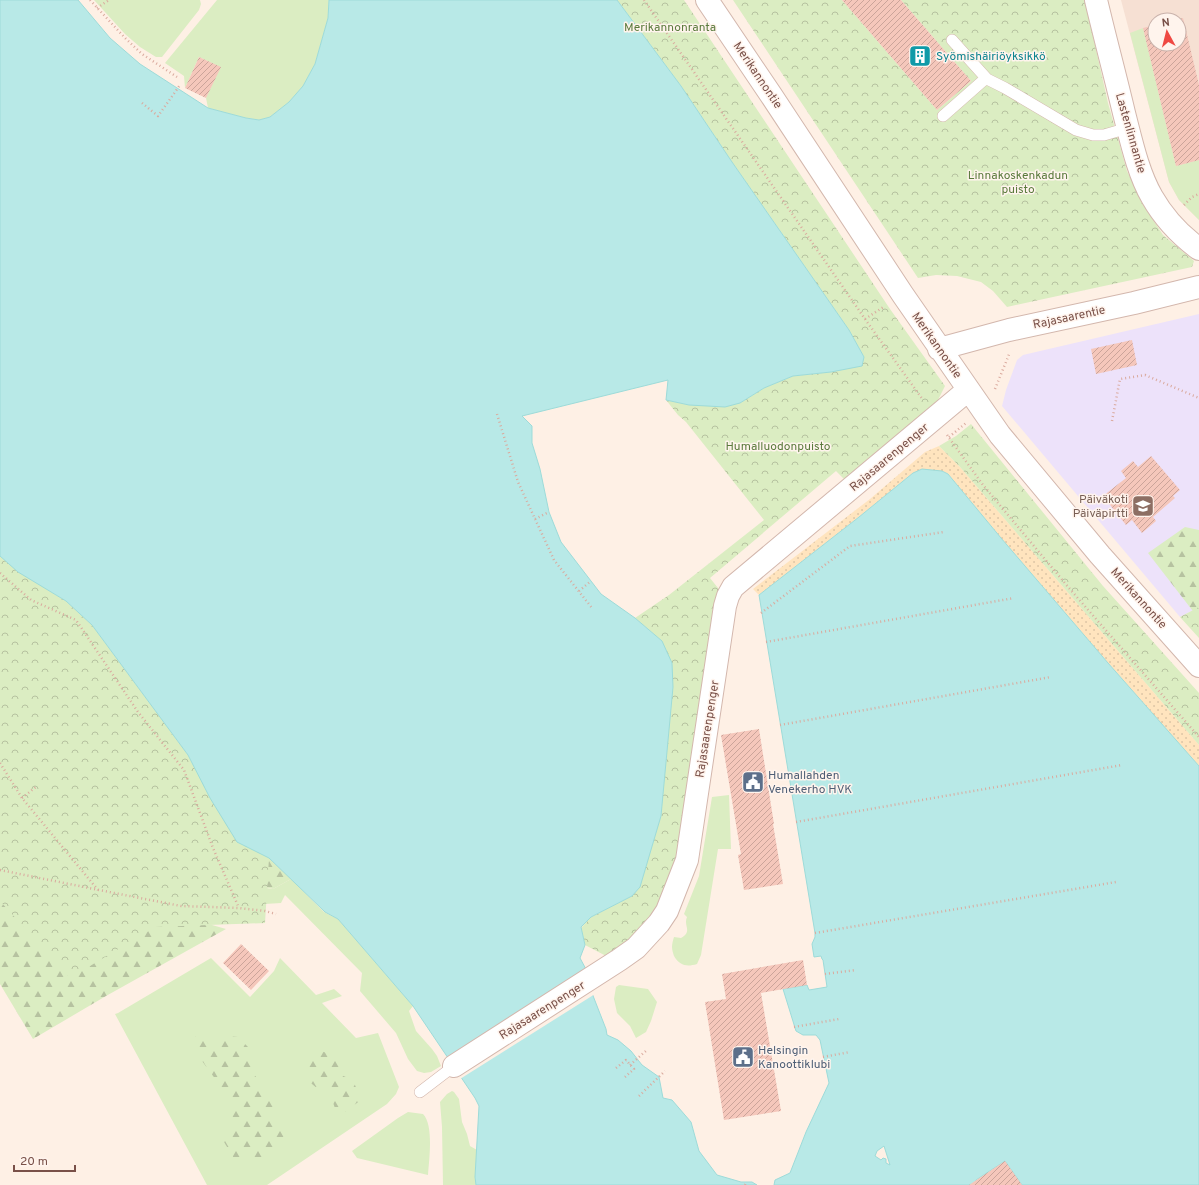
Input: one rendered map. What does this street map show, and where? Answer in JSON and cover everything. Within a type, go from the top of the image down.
[{"type":"street","name":"Merikannontie","points":[[707,0],[903,296],[968,390],[977,414],[1000,435],[1100,556],[1199,666]]},
{"type":"street","name":"Lastenlinnantie","points":[[1096,0],[1128,128],[1141,171],[1152,197],[1166,218],[1183,237],[1199,249]]},
{"type":"street","name":"Rajasaarentie","points":[[939,349],[1009,330],[1199,287]]},
{"type":"street","name":"Rajasaarenpenger","points":[[454,1066],[606,970],[636,948],[659,923],[667,911],[687,860],[725,606],[733,587],[968,390]]},
{"type":"lane","points":[[952,40],[987,79],[1076,130],[1093,135],[1104,135],[1128,128]]},
{"type":"lane","points":[[943,116],[985,79],[987,79]]},
{"type":"lane","points":[[420,1092],[454,1066]]},
{"type":"path","points":[[90,0],[142,54],[178,77]]},
{"type":"path","points":[[98,8],[109,0]]},
{"type":"path","points":[[644,0],[865,319],[983,485],[1069,588],[1199,736]]},
{"type":"path","points":[[142,103],[158,116],[180,85]]},
{"type":"path","points":[[1183,206],[1192,197],[1199,194]]},
{"type":"path","points":[[865,319],[887,305]]},
{"type":"path","points":[[948,437],[977,414],[990,400],[1012,348]]},
{"type":"path","points":[[1112,421],[1120,380],[1145,375],[1199,398]]},
{"type":"path","points":[[497,414],[518,482],[554,560],[592,608]]},
{"type":"path","points":[[534,519],[549,512]]},
{"type":"path","points":[[761,612],[850,546],[944,532]]},
{"type":"path","points":[[0,573],[32,600],[76,620],[138,712],[184,770],[213,848],[239,908]]},
{"type":"path","points":[[579,591],[591,581]]},
{"type":"path","points":[[766,642],[1014,598]]},
{"type":"path","points":[[780,725],[1051,677]]},
{"type":"path","points":[[0,763],[22,798],[99,890]]},
{"type":"path","points":[[796,822],[1122,765]]},
{"type":"path","points":[[22,798],[37,786]]},
{"type":"path","points":[[0,870],[181,906],[239,908],[265,911],[276,914]]},
{"type":"path","points":[[815,933],[1116,882]]},
{"type":"path","points":[[825,974],[856,970]]},
{"type":"path","points":[[794,1027],[839,1019]]},
{"type":"path","points":[[630,1065],[647,1050]]},
{"type":"path","points":[[824,1057],[850,1052]]},
{"type":"path","points":[[616,1068],[626,1060],[634,1069],[625,1077]]},
{"type":"path","points":[[639,1096],[665,1071]]},
{"type":"shaded area","points":[[1121,0],[1199,0],[1199,220],[1179,200],[1169,182]]},
{"type":"shaded area","name":"Päiväkoti Päiväpirtti","points":[[1199,314],[1199,607],[1180,617],[1002,406],[1017,360],[1023,355]]},
{"type":"green space","points":[[94,0],[200,0],[201,4],[199,10],[162,57],[156,57],[140,47],[125,34]]},
{"type":"green space","points":[[217,0],[329,0],[328,18],[315,64],[303,86],[289,102],[270,117],[259,120],[208,108],[206,98],[220,67],[199,57],[185,88],[184,76],[165,63]]},
{"type":"green space","points":[[617,0],[684,0],[890,309],[945,386],[935,406],[846,481],[836,471],[710,578],[722,593],[678,861],[669,887],[652,917],[610,958],[585,945],[581,928],[591,917],[632,896],[662,641],[635,618],[669,595],[764,520],[686,422],[678,415],[666,400],[689,405],[740,403],[764,388],[793,376],[831,372],[864,357],[849,330],[681,86]]},
{"type":"green space","name":"Linnakoskenkadun puisto","points":[[733,0],[842,0],[937,110],[971,81],[901,0],[1085,0],[1108,103],[1127,171],[1144,206],[1163,235],[1194,261],[1192,267],[1007,307],[993,291],[981,282],[957,276],[936,275],[918,278]]},
{"type":"green space","points":[[1143,28],[1147,52],[1149,52],[1176,166],[1199,160],[1199,220],[1179,200],[1169,182],[1130,33]]},
{"type":"green space","points":[[971,424],[1103,586],[1199,693],[1199,745],[960,467],[939,446],[956,436]]},
{"type":"green space","points":[[1185,527],[1199,530],[1199,619],[1148,553]]},
{"type":"green space","points":[[0,529],[269,858],[291,879],[273,889],[205,872],[163,911],[226,929],[106,996],[33,1039],[0,984]]},
{"type":"green space","points":[[0,556],[18,572],[66,601],[92,625],[188,755],[210,798],[237,842],[269,858],[265,923],[155,927],[70,978],[0,901]]},
{"type":"green space","points":[[1199,607],[1199,638],[1180,617]]},
{"type":"green space","points":[[729,795],[731,849],[718,849],[701,955],[697,964],[684,965],[681,964],[674,956],[672,948],[673,939],[674,937],[681,938],[687,931],[687,917],[684,914],[699,876],[712,797]]},
{"type":"green space","points":[[291,879],[324,912],[338,919],[413,1006],[409,1011],[416,1031],[437,1056],[441,1066],[431,1072],[424,1073],[417,1071],[408,1059],[396,1033],[360,991],[362,973],[285,895],[281,903],[265,904],[266,888],[273,889]]},
{"type":"green space","points":[[211,958],[250,997],[274,971],[280,958],[316,995],[334,989],[342,996],[322,1003],[356,1038],[378,1033],[399,1087],[396,1094],[387,1104],[267,1185],[207,1185],[115,1014]]},
{"type":"green space","points":[[619,985],[648,989],[657,1002],[646,1032],[636,1038],[630,1026],[617,1013],[614,999],[616,987]]},
{"type":"green space","points":[[198,1031],[221,1046],[224,1036],[238,1037],[254,1053],[251,1071],[282,1107],[273,1119],[284,1136],[270,1161],[251,1157],[235,1160],[221,1137],[234,1128],[230,1099],[191,1046]]},
{"type":"green space","points":[[318,1050],[339,1057],[341,1075],[353,1080],[361,1100],[338,1117],[329,1091],[318,1089],[306,1079],[307,1062]]},
{"type":"green space","points":[[452,1091],[459,1099],[462,1122],[470,1146],[477,1150],[475,1177],[476,1185],[443,1185],[440,1102]]},
{"type":"green space","points":[[408,1112],[423,1114],[429,1126],[430,1152],[428,1175],[357,1158],[352,1151]]},
{"type":"sand","points":[[939,446],[960,467],[1199,745],[1199,766],[1108,663],[948,474],[942,471],[913,473],[759,595],[753,589],[870,499],[925,452]]},
{"type":"water","points":[[0,0],[78,0],[110,38],[140,64],[208,108],[259,120],[270,117],[289,102],[303,86],[315,64],[328,18],[329,0],[617,0],[681,86],[849,330],[864,357],[862,366],[831,372],[793,376],[764,388],[740,403],[725,407],[689,405],[666,400],[668,380],[522,416],[532,426],[532,443],[540,469],[549,512],[561,542],[601,594],[635,618],[662,641],[672,663],[673,687],[661,816],[640,887],[632,896],[591,917],[581,927],[585,945],[580,958],[588,973],[590,988],[607,1035],[618,1040],[631,1051],[642,1065],[659,1077],[663,1098],[672,1100],[691,1122],[699,1151],[717,1175],[741,1182],[752,1182],[757,1185],[476,1185],[475,1177],[479,1106],[413,1006],[338,919],[325,912],[269,858],[237,842],[210,798],[188,755],[92,625],[66,601],[18,572],[0,556]]},
{"type":"water","points":[[922,469],[942,471],[948,474],[1108,663],[1199,766],[1199,1185],[1022,1185],[1005,1161],[976,1180],[975,1185],[774,1185],[775,1180],[790,1173],[806,1132],[829,1083],[820,1040],[816,1035],[803,1035],[796,1031],[783,989],[807,985],[809,990],[827,987],[823,960],[821,956],[814,957],[812,944],[815,933],[759,595],[913,473]],"holes":[[[884,1146],[890,1165],[886,1163],[886,1159],[883,1158],[881,1160],[875,1156],[877,1151]]]},
{"type":"pier","points":[[592,987],[595,994],[460,1079],[452,1067]]},
{"type":"building","name":"Syömishäiriöyksikkö","points":[[842,0],[901,0],[971,81],[937,110]]},
{"type":"building","points":[[1147,27],[1147,45],[1143,28]]},
{"type":"building","points":[[1187,35],[1199,85],[1199,160],[1176,166],[1149,52],[1187,52]]},
{"type":"building","points":[[199,57],[221,67],[206,98],[185,88]]},
{"type":"building","points":[[1132,340],[1137,365],[1096,374],[1091,349]]},
{"type":"building","points":[[1151,456],[1180,490],[1173,496],[1175,498],[1153,517],[1156,521],[1142,533],[1132,520],[1126,525],[1103,496],[1126,478],[1121,471],[1133,461],[1138,467]]},
{"type":"building","name":"Humallahden Venekerho HVK","points":[[759,729],[783,884],[744,890],[738,855],[741,854],[721,735]]},
{"type":"building","points":[[241,944],[269,971],[251,990],[223,963]]},
{"type":"building","name":"Helsingin Kanoottiklubi","points":[[803,960],[807,985],[761,993],[781,1111],[724,1120],[705,1002],[726,999],[722,974]]},
{"type":"building","points":[[1005,1161],[1022,1185],[969,1185]]},
{"type":"place","name":"Syömishäiriöyksikkö","points":[[920,56]]},
{"type":"place","name":"Päiväkoti Päiväpirtti","points":[[1143,506]]},
{"type":"place","name":"Humallahden Venekerho HVK","points":[[753,782]]},
{"type":"place","name":"Helsingin Kanoottiklubi","points":[[743,1057]]},
{"type":"park label","name":"Merikannonranta","points":[[670,27]]},
{"type":"park label","name":"Humalluodonpuisto","points":[[778,446]]}]
